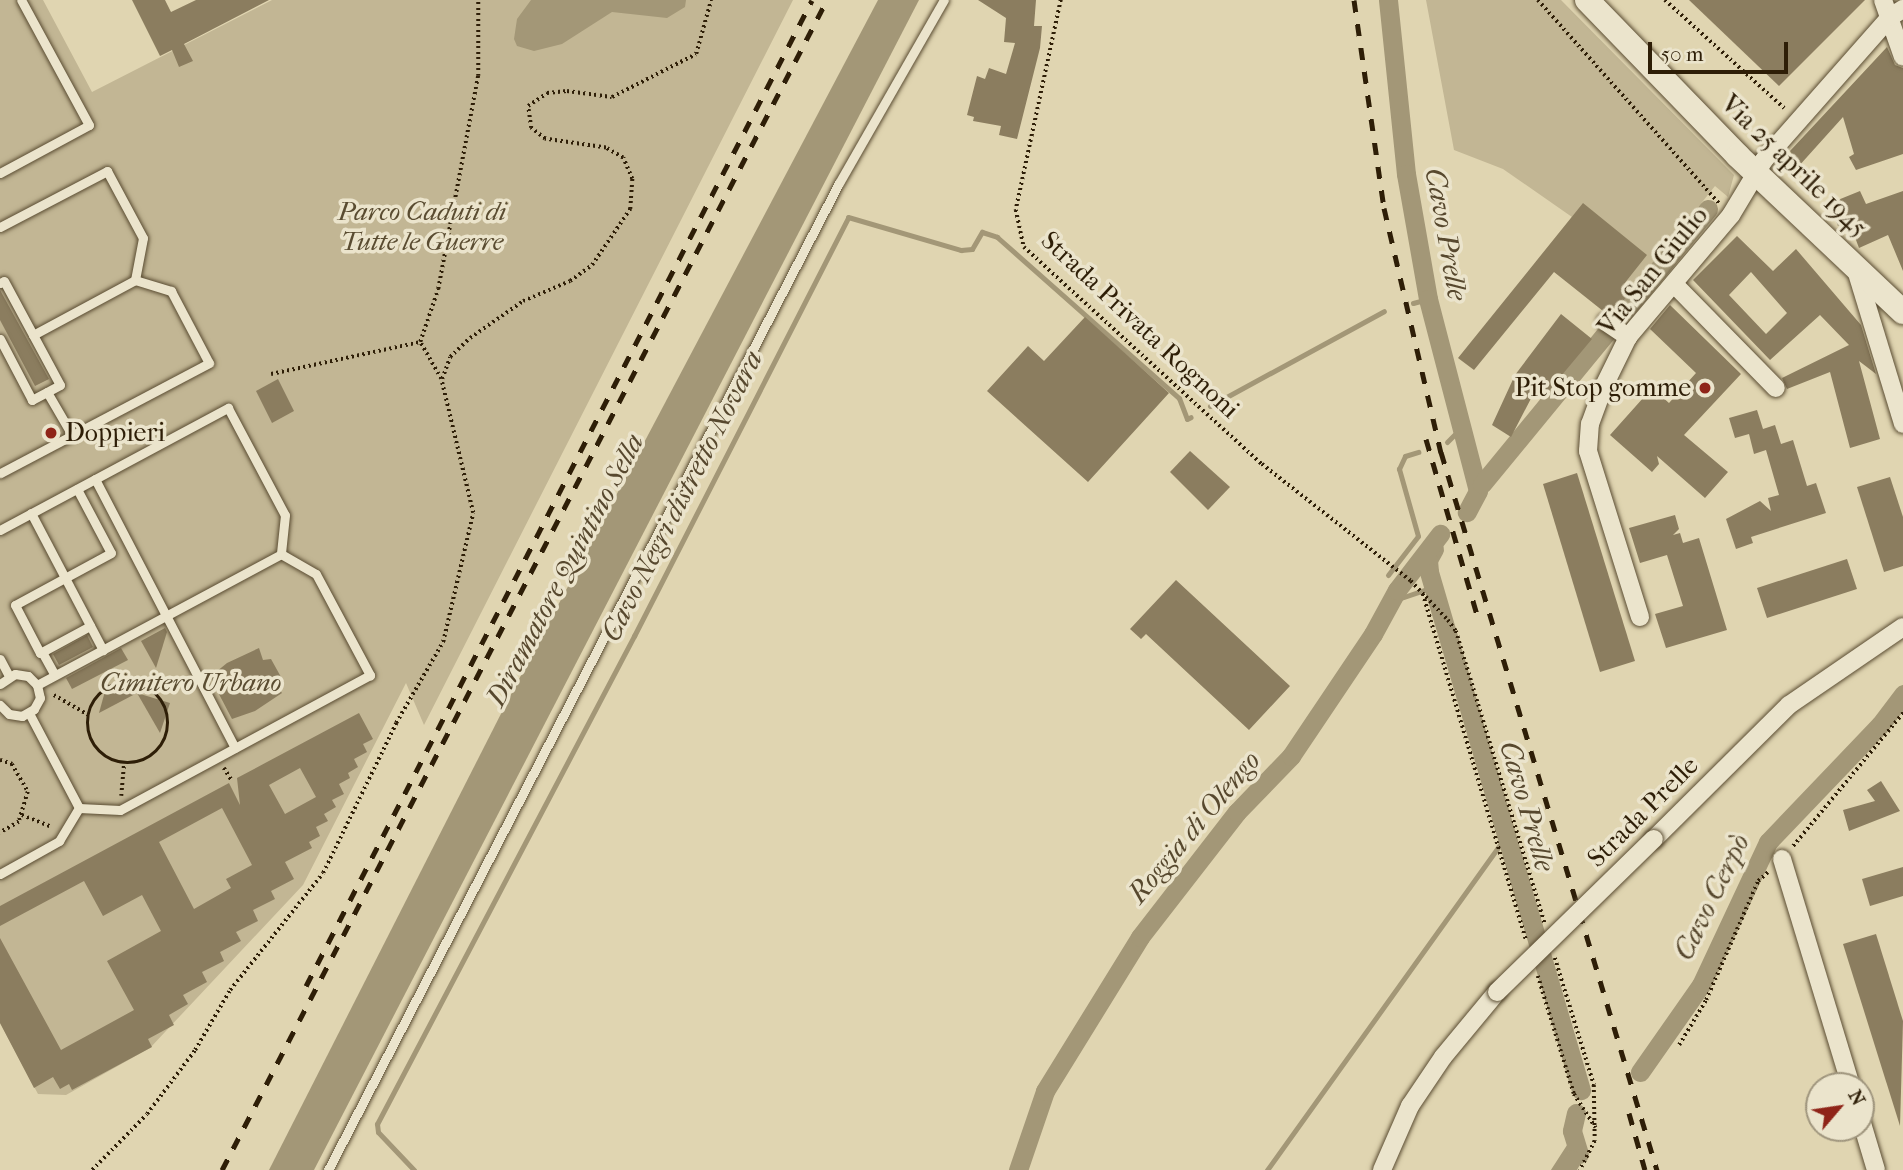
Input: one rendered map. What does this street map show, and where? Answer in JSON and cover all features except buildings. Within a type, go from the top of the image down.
[{"type":"street","name":"Via 25 aprile 1945","points":[[1587,0],[1747,164],[1903,312]]},
{"type":"street","points":[[1883,0],[1896,13],[1903,57]]},
{"type":"street","name":"Via San Giulio","points":[[1640,617],[1588,451],[1590,424],[1617,329],[1675,285],[1749,191],[1747,164],[1896,13]]},
{"type":"street","points":[[1855,267],[1901,417]]},
{"type":"street","points":[[1675,285],[1776,388]]},
{"type":"street","name":"Strada Prelle","points":[[1382,1170],[1410,1106],[1443,1057],[1497,992],[1789,705],[1903,627]]},
{"type":"street","points":[[1782,859],[1847,1072]]},
{"type":"street","points":[[1868,1142],[1876,1170]]},
{"type":"lane","points":[[0,173],[89,125],[21,0]]},
{"type":"lane","points":[[328,1170],[839,183],[944,0]]},
{"type":"lane","points":[[0,228],[107,171],[143,238],[135,280]]},
{"type":"lane","points":[[0,473],[209,363],[171,291],[135,280],[33,335]]},
{"type":"lane","points":[[0,283],[4,281],[60,385],[32,400],[2,346]]},
{"type":"lane","points":[[47,392],[72,435]]},
{"type":"lane","points":[[0,530],[228,408],[285,515],[281,554]]},
{"type":"lane","points":[[95,479],[235,748]]},
{"type":"lane","points":[[0,705],[15,716],[29,713],[40,698],[46,680],[42,652],[15,605],[111,553],[77,489]]},
{"type":"lane","points":[[31,513],[103,649]]},
{"type":"lane","points":[[0,684],[9,676],[22,674],[46,680],[281,554]]},
{"type":"lane","points":[[79,808],[120,810],[370,675],[316,573],[281,554]]},
{"type":"lane","points":[[42,652],[90,626]]},
{"type":"lane","points":[[0,659],[9,676]]},
{"type":"lane","points":[[29,713],[79,808]]},
{"type":"lane","points":[[0,874],[60,841],[79,808]]},
{"type":"path","points":[[92,1170],[147,1114],[195,1050],[230,990],[323,873],[410,699],[443,642],[473,513],[442,379],[420,342],[438,289],[478,76],[478,0]]},
{"type":"path","points":[[442,379],[450,357],[470,338],[523,301],[570,281],[592,265],[631,209],[632,179],[623,158],[606,148],[545,139],[531,128],[528,106],[547,93],[567,91],[612,97],[696,54],[711,0]]},
{"type":"path","name":"Strada Privata Rognoni","points":[[1061,0],[1016,210],[1024,247],[1262,464],[1413,583],[1448,620],[1456,631],[1549,938]]},
{"type":"path","points":[[1538,0],[1731,215]]},
{"type":"path","points":[[1665,0],[1784,108]]},
{"type":"path","points":[[271,374],[420,342]]},
{"type":"path","name":"Strada Privata Rognoni","points":[[1422,592],[1529,948]]},
{"type":"path","points":[[46,680],[56,699],[88,715]]},
{"type":"path","points":[[132,683],[158,697],[168,718],[163,741],[147,758],[124,763],[94,745],[88,715],[97,697],[113,685],[132,683]]},
{"type":"path","points":[[1679,1045],[1706,1000],[1758,881],[1782,859],[1903,713]]},
{"type":"path","points":[[0,760],[12,764],[28,792],[19,822],[0,833]]},
{"type":"path","points":[[120,810],[124,763]]},
{"type":"path","points":[[22,815],[65,833]]},
{"type":"path","points":[[1553,951],[1594,1085],[1597,1130],[1580,1170]]},
{"type":"path","points":[[1537,974],[1574,1094],[1597,1130]]},
{"type":"green space","points":[[0,0],[43,0],[92,92],[272,0],[793,0],[424,725],[406,683],[303,885],[150,1048],[66,1095],[38,1094],[0,1023]]},
{"type":"green space","points":[[1426,0],[1561,0],[1734,175],[1728,197],[1715,186],[1632,290],[1624,284],[1583,204],[1572,217],[1503,169],[1454,150]]},
{"type":"shaded area","points":[[531,0],[686,0],[685,7],[667,18],[612,12],[562,44],[534,51],[517,46],[514,39],[517,19]]},
{"type":"shaded area","points":[[878,0],[919,0],[314,1170],[269,1170],[509,698]]},
{"type":"waterway","name":"Cavo Prelle","points":[[1388,0],[1406,174],[1428,299],[1478,491],[1467,512]]},
{"type":"waterway","name":"Roggia di Olengo","points":[[1482,484],[1708,209]]},
{"type":"waterway","name":"Cavo Negri distretto Novara","points":[[414,1170],[378,1132],[377,1124],[634,636],[848,217],[961,250],[972,249],[982,232],[997,237],[1179,398],[1187,419],[1191,417]]},
{"type":"waterway","name":"Cavo Negri distretto Novara","points":[[1413,303],[1428,299]]},
{"type":"waterway","name":"Cavo Negri distretto Novara","points":[[1210,406],[1384,311]]},
{"type":"waterway","points":[[1447,442],[1460,429]]},
{"type":"waterway","points":[[1388,575],[1418,536],[1399,469],[1405,456],[1418,452]]},
{"type":"waterway","name":"Roggia di Olengo","points":[[1018,1170],[1045,1091],[1140,937],[1237,812],[1291,756],[1373,634],[1397,590],[1440,534]]},
{"type":"waterway","name":"Cavo Prelle","points":[[1434,549],[1428,560],[1429,572],[1581,1090]]},
{"type":"waterway","points":[[1392,601],[1433,587]]},
{"type":"waterway","name":"Cavo Cerpò","points":[[1640,1072],[1701,985],[1768,842],[1880,725],[1903,694]]},
{"type":"waterway","points":[[1267,1170],[1507,835]]},
{"type":"waterway","name":"Cavo Prelle","points":[[1576,1113],[1572,1131],[1579,1154]]},
{"type":"waterway","points":[[1553,1170],[1574,1138]]},
{"type":"waterway","name":"Cavo Cerpò","points":[[1565,1170],[1571,1160]]},
{"type":"railway","points":[[306,986],[812,0]]},
{"type":"railway","points":[[222,1170],[827,0]]},
{"type":"railway","points":[[1354,0],[1384,208],[1441,452],[1657,1170]]},
{"type":"railway","points":[[1426,439],[1477,614]]},
{"type":"railway","points":[[1629,1113],[1645,1170]]},
{"type":"place","name":"Pit Stop gomme","points":[[1705,388]]},
{"type":"place","name":"Doppieri","points":[[51,433]]},
{"type":"park label","name":"Parco Caduti di Tutte le Guerre","points":[[422,227]]},
{"type":"park label","name":"Cimitero Urbano","points":[[191,683]]},
{"type":"water label","name":"Diramatore Quintino Sella","points":[[565,570]]}]
